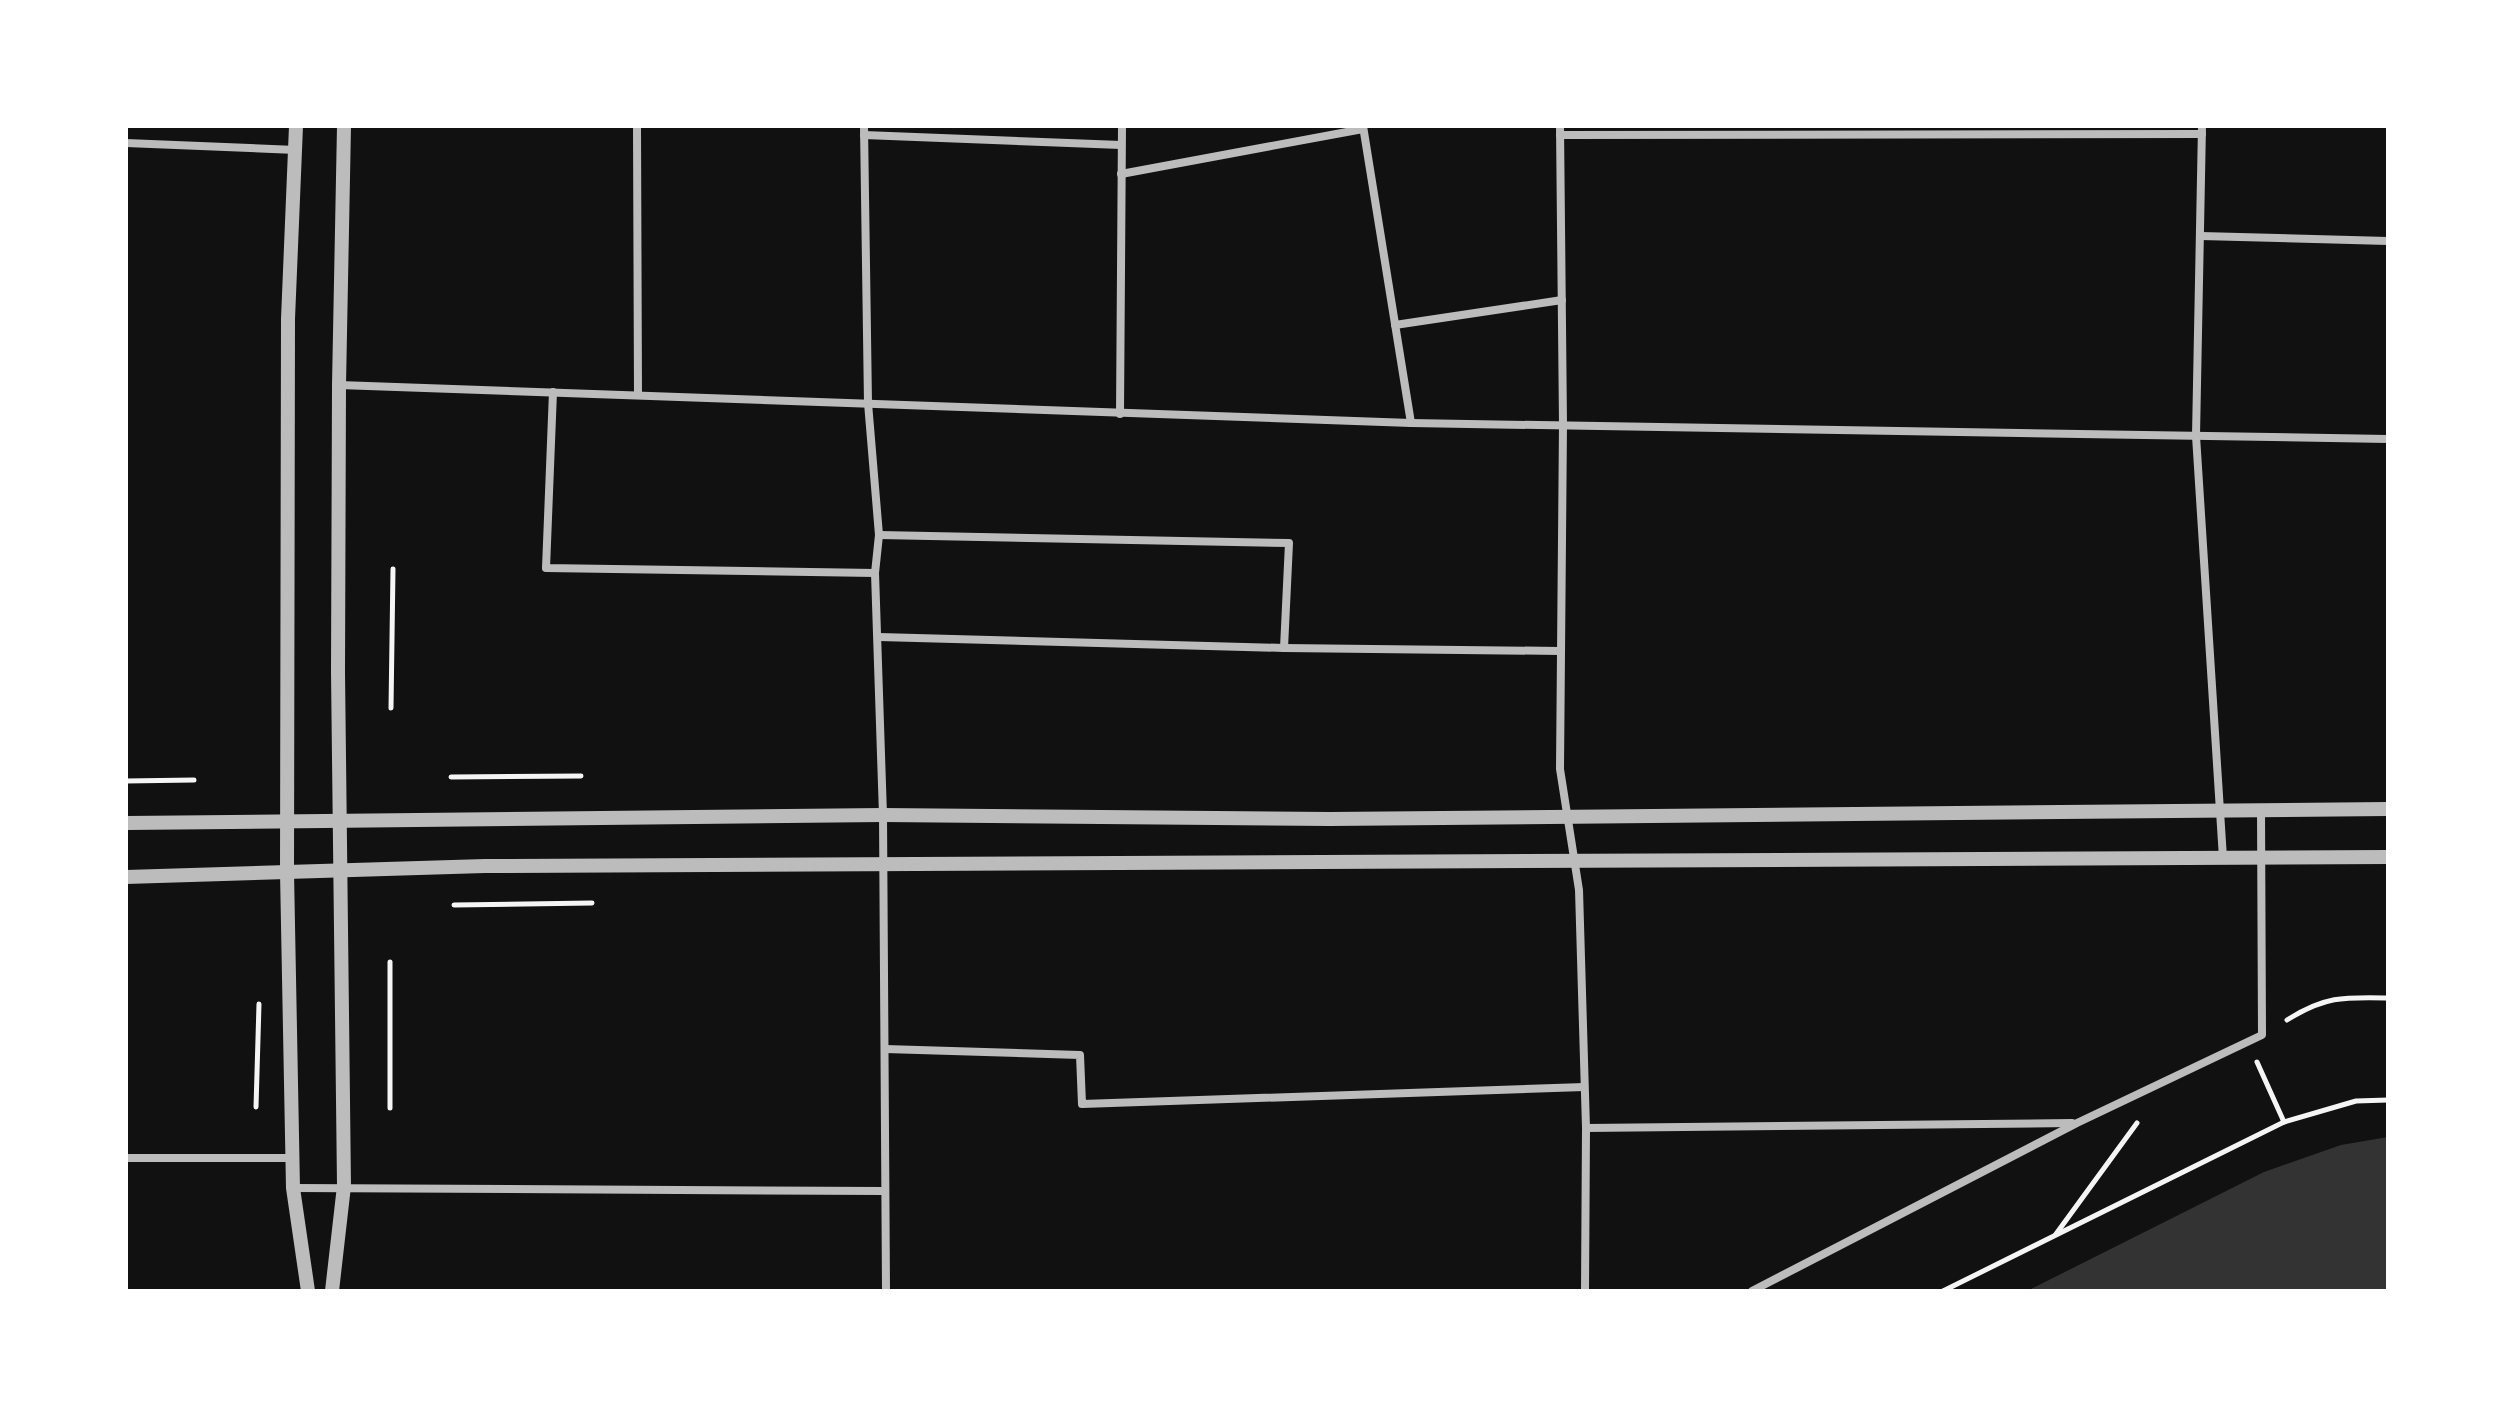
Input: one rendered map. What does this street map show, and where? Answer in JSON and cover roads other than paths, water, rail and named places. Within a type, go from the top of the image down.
[{"type":"street","points":[[296,126],[288,319],[287,872],[293,1188],[308,1291]]},
{"type":"street","points":[[332,1291],[344,1186],[339,385],[344,126]]},
{"type":"street","points":[[637,126],[638,395]]},
{"type":"street","points":[[1120,414],[1122,126]]},
{"type":"street","points":[[1121,174],[1363,127],[1411,423]]},
{"type":"street","points":[[886,1291],[883,815],[875,573],[879,535],[868,403],[864,130],[1121,145]]},
{"type":"street","points":[[1585,1291],[1586,1128],[1579,890],[1560,769],[1563,424],[1560,131],[2202,130],[2196,436],[2223,858]]},
{"type":"street","points":[[126,143],[296,150]]},
{"type":"street","points":[[2201,236],[2388,241]]},
{"type":"street","points":[[1395,325],[1562,300]]},
{"type":"street","points":[[339,385],[1411,423],[2388,439]]},
{"type":"street","points":[[553,392],[546,568],[875,573]]},
{"type":"street","points":[[879,535],[1289,543],[1284,648]]},
{"type":"street","points":[[879,637],[1284,648],[1560,651]]},
{"type":"street","points":[[126,823],[883,815],[1203,819],[2388,809]]},
{"type":"street","points":[[1752,1291],[2077,1123],[2262,1035],[2261,810]]},
{"type":"street","points":[[126,877],[341,869],[883,864],[2388,857]]},
{"type":"street","points":[[885,1049],[1080,1055],[1082,1104],[1584,1087]]},
{"type":"street","points":[[1586,1128],[2077,1123]]},
{"type":"street","points":[[126,1158],[292,1158]]},
{"type":"street","points":[[293,1188],[885,1191]]}]
